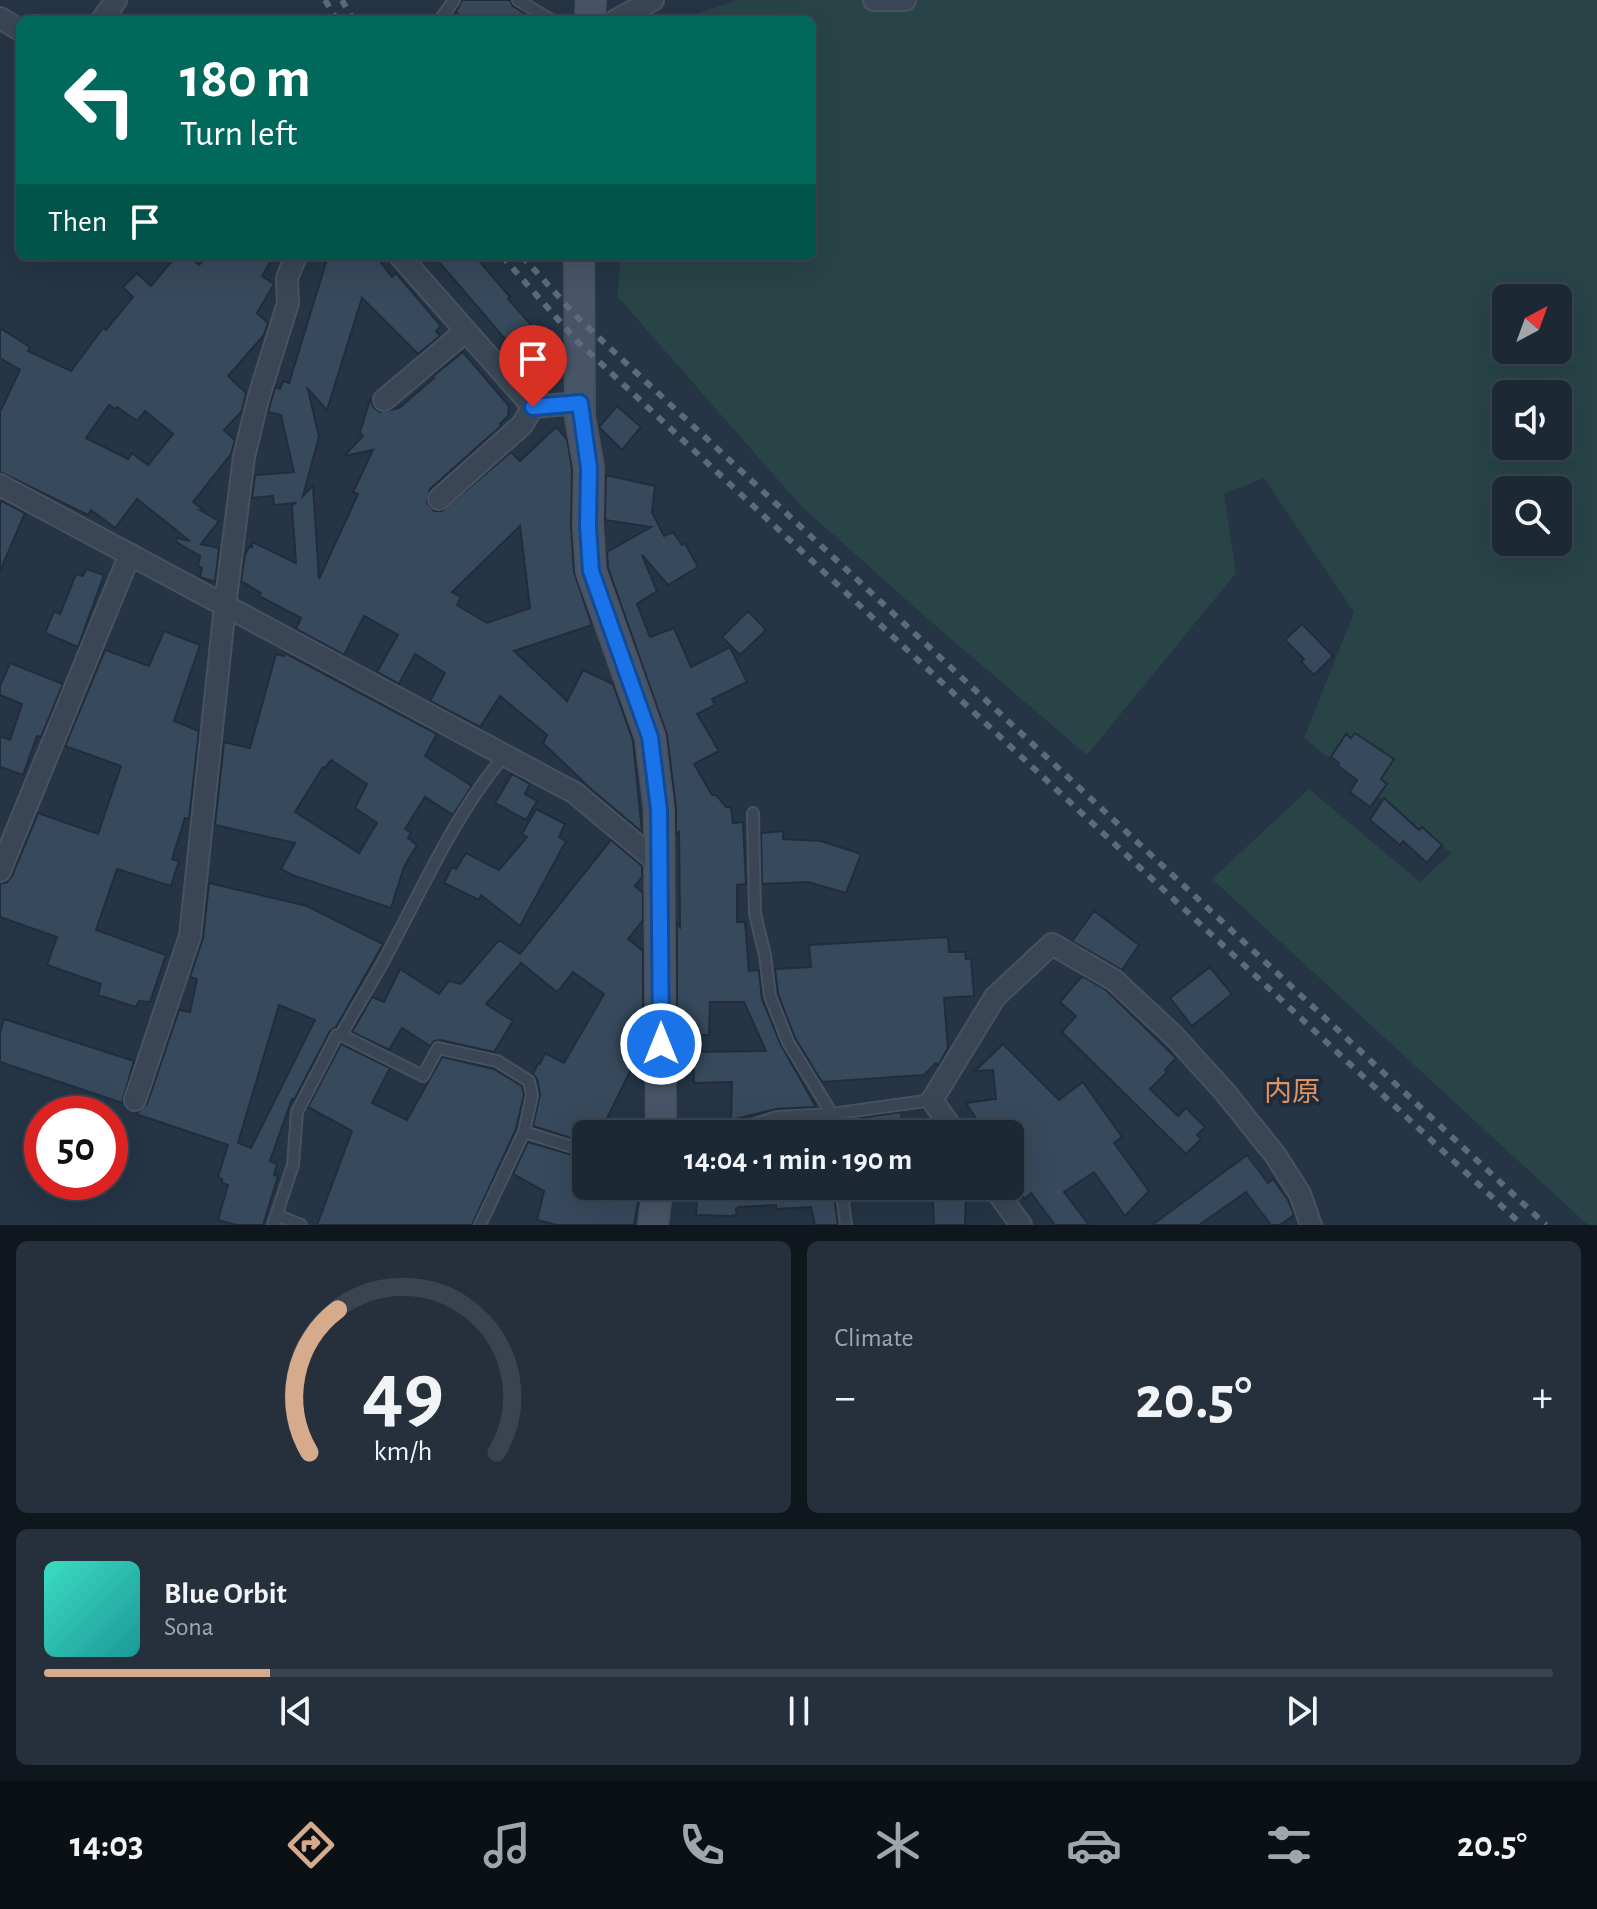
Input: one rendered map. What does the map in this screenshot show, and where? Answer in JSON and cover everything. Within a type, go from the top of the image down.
[{"type":"main road","points":[[579,260],[580,403],[589,468],[591,571],[650,737],[659,810],[661,1120]]},
{"type":"main road","points":[[653,1225],[656,1200]]},
{"type":"street","points":[[623,16],[653,0]]},
{"type":"street","points":[[874,0],[905,0]]},
{"type":"street","points":[[135,1100],[190,936],[244,457],[258,399],[288,303],[287,278],[294,260]]},
{"type":"street","points":[[404,260],[533,407]]},
{"type":"street","points":[[384,400],[466,331]]},
{"type":"street","points":[[533,407],[580,403]]},
{"type":"street","points":[[439,499],[522,425],[533,407]]},
{"type":"street","points":[[0,485],[575,793],[661,865]]},
{"type":"street","points":[[0,871],[130,554]]},
{"type":"street","points":[[946,1120],[932,1100],[995,997],[1052,944],[1114,980],[1174,1036],[1224,1091],[1276,1156],[1300,1194],[1311,1225]]},
{"type":"street","points":[[1003,1200],[1021,1225]]},
{"type":"lane","points":[[518,0],[544,16]]},
{"type":"lane","points":[[301,1225],[275,1220],[293,1165],[297,1112],[337,1035],[341,1035],[390,950],[423,883],[487,776],[504,756]]},
{"type":"lane","points":[[753,813],[755,914],[765,955],[770,996],[788,1042],[832,1114],[833,1120]]},
{"type":"lane","points":[[341,1035],[423,1076],[438,1048],[497,1061],[529,1081],[532,1095],[524,1132],[480,1225]]},
{"type":"lane","points":[[768,1120],[932,1100]]},
{"type":"lane","points":[[524,1132],[572,1147]]},
{"type":"lane","points":[[843,1200],[846,1225]]},
{"type":"green space","points":[[738,0],[1597,0],[1597,1225],[1588,1225],[1212,879],[1309,789],[1420,882],[1451,853],[1304,738],[1354,612],[1264,478],[1224,494],[1236,573],[1087,755],[800,505],[617,296],[621,260],[816,260],[816,16],[690,16]]},
{"type":"building","points":[[462,0],[510,0],[513,6],[526,14],[461,16],[456,12]]},
{"type":"building","points":[[173,260],[193,260],[199,265],[203,260],[272,260],[262,276],[274,284],[257,313],[268,323],[264,335],[228,376],[246,393],[242,411],[224,430],[235,440],[231,454],[193,502],[219,521],[201,544],[219,548],[215,582],[200,577],[200,556],[176,542],[177,538],[190,541],[137,499],[115,528],[91,510],[88,515],[0,472],[0,412],[20,370],[0,358],[0,328],[30,347],[28,351],[71,371],[103,328],[106,330],[133,297],[123,287],[137,273],[151,286]],"holes":[[[109,405],[115,409],[117,407],[137,421],[145,411],[173,434],[148,465],[132,453],[128,459],[86,438]]]},
{"type":"building","points":[[327,260],[379,260],[392,277],[396,273],[441,326],[436,331],[440,336],[418,354],[362,298],[327,410],[308,389],[319,437],[303,496],[313,486],[319,579],[358,494],[353,492],[373,450],[344,456],[363,436],[360,432],[370,400],[380,412],[399,408],[463,352],[509,406],[508,416],[501,426],[430,489],[427,502],[434,511],[442,511],[511,452],[520,461],[556,427],[567,439],[572,469],[574,572],[592,625],[514,651],[567,701],[583,670],[613,684],[633,741],[642,832],[543,743],[547,735],[500,696],[480,727],[430,701],[445,673],[415,654],[399,684],[377,672],[398,635],[364,616],[344,655],[296,629],[301,618],[259,596],[261,593],[241,581],[245,554],[252,547],[252,542],[296,563],[292,506],[295,503],[274,505],[273,496],[252,498],[255,475],[294,472],[281,415],[268,412],[275,387],[280,389],[283,381],[289,383]],"holes":[[[520,526],[530,608],[487,623],[457,605],[461,597],[452,592]]]},
{"type":"building","points":[[437,260],[478,260],[550,346],[547,349],[560,366],[539,383],[512,358],[517,353]]},
{"type":"building","points":[[617,406],[641,427],[622,450],[599,427]]},
{"type":"building","points":[[606,475],[655,486],[652,512],[664,536],[673,532],[682,545],[685,543],[698,567],[668,585],[642,555],[657,591],[637,604],[650,637],[674,628],[691,667],[730,647],[747,682],[712,699],[715,705],[697,714],[719,751],[694,764],[712,795],[716,795],[726,807],[731,807],[733,823],[743,822],[746,884],[737,885],[737,922],[745,922],[749,971],[759,970],[762,999],[781,1045],[816,1107],[776,1109],[731,1120],[732,1082],[694,1083],[693,1052],[766,1051],[744,1002],[710,1002],[709,1035],[677,1035],[679,832],[676,835],[676,808],[667,735],[608,568],[607,552],[651,527],[605,520]]},
{"type":"building","points":[[2,501],[25,513],[0,571],[0,504]]},
{"type":"building","points":[[86,569],[104,575],[78,647],[45,633],[54,611],[60,614],[76,574],[83,576]]},
{"type":"building","points":[[748,611],[766,630],[740,655],[722,637]]},
{"type":"building","points":[[1302,624],[1333,656],[1314,675],[1301,662],[1304,659],[1285,640]]},
{"type":"building","points":[[164,631],[200,645],[174,721],[199,731],[189,819],[185,818],[172,859],[179,861],[171,886],[117,869],[96,930],[166,955],[150,1002],[139,1001],[136,1007],[98,995],[101,984],[47,965],[57,937],[0,917],[0,884],[12,876],[38,813],[98,834],[121,766],[65,746],[105,650],[149,666]]},
{"type":"building","points":[[285,653],[437,734],[425,756],[472,786],[453,815],[425,797],[405,829],[411,833],[408,838],[417,845],[404,867],[391,908],[281,869],[295,843],[215,825],[224,742],[250,748],[276,654],[284,656]],"holes":[[[331,760],[367,784],[355,808],[377,823],[359,853],[295,812],[323,767]]]},
{"type":"building","points":[[10,663],[63,684],[41,737],[37,736],[23,775],[0,767],[0,736],[10,740],[22,704],[0,695],[0,686]]},
{"type":"building","points":[[1355,733],[1394,759],[1381,779],[1387,784],[1370,807],[1350,792],[1357,780],[1331,757],[1346,734],[1351,738]]},
{"type":"building","points":[[512,774],[530,784],[525,794],[537,801],[526,820],[495,803]]},
{"type":"building","points":[[1384,798],[1419,830],[1422,827],[1442,845],[1427,863],[1403,841],[1400,845],[1370,820]]},
{"type":"building","points":[[536,809],[565,824],[559,837],[566,841],[520,926],[481,895],[479,900],[444,883],[452,867],[456,869],[466,853],[499,870],[527,837],[522,834]]},
{"type":"building","points":[[783,831],[783,839],[821,841],[861,854],[846,893],[808,882],[762,884],[761,833]]},
{"type":"building","points":[[611,840],[642,866],[642,877],[635,886],[643,893],[643,920],[628,939],[643,951],[643,1019],[621,1047],[637,1057],[606,1120],[572,1120],[572,1139],[533,1126],[540,1094],[533,1074],[545,1053],[564,1063],[604,994],[573,972],[557,992],[521,963],[486,1004],[513,1021],[494,1052],[440,1040],[430,1046],[402,1028],[389,1050],[352,1032],[372,997],[384,1002],[400,969],[439,994],[449,981],[461,984],[499,940],[520,954]]},
{"type":"building","points":[[209,883],[307,906],[383,944],[292,1099],[270,1161],[277,1164],[274,1175],[278,1176],[263,1225],[236,1225],[218,1220],[228,1185],[218,1177],[228,1145],[136,1114],[147,1104],[179,1010],[190,1012],[197,979],[190,977],[203,938]],"holes":[[[279,1005],[315,1020],[251,1148],[238,1143]]]},
{"type":"building","points":[[1094,911],[1139,945],[1122,970],[1072,941]]},
{"type":"building","points":[[948,937],[949,952],[965,952],[966,959],[971,958],[974,996],[944,998],[948,1048],[938,1066],[936,1063],[924,1075],[822,1082],[795,1038],[778,994],[775,969],[811,967],[809,945]]},
{"type":"building","points":[[1210,967],[1232,994],[1192,1026],[1170,998]]},
{"type":"building","points":[[1082,976],[1106,990],[1176,1058],[1150,1089],[1178,1116],[1186,1108],[1205,1127],[1197,1135],[1201,1139],[1186,1154],[1062,1032],[1076,1016],[1060,1002]]},
{"type":"building","points":[[4,1019],[134,1061],[124,1096],[101,1096],[0,1062],[0,1033]]},
{"type":"building","points":[[341,1044],[390,1068],[372,1103],[407,1120],[442,1057],[494,1069],[522,1086],[524,1095],[516,1129],[472,1225],[317,1225],[352,1131],[308,1107]]},
{"type":"building","points":[[1003,1044],[1059,1100],[1083,1082],[1122,1137],[1114,1143],[1149,1191],[1125,1216],[1094,1172],[1064,1192],[1089,1225],[1055,1225],[1031,1193],[1024,1198],[1024,1120],[977,1120],[966,1103],[996,1099],[993,1070],[975,1071]]},
{"type":"building","points":[[901,1112],[902,1120],[848,1120]]},
{"type":"building","points":[[528,1142],[572,1155],[572,1200],[638,1200],[634,1225],[557,1225],[537,1220],[544,1191],[513,1174]]},
{"type":"building","points":[[1247,1155],[1268,1183],[1273,1179],[1294,1215],[1280,1225],[1271,1225],[1246,1192],[1199,1225],[1152,1225]]},
{"type":"building","points":[[697,1200],[834,1200],[838,1225],[815,1225],[811,1207],[739,1207],[737,1214],[732,1216],[696,1215]]},
{"type":"building","points":[[933,1200],[966,1200],[965,1225],[934,1225]]},
{"type":"railway","points":[[325,0],[335,16]]},
{"type":"railway","points":[[342,0],[351,16]]},
{"type":"railway","points":[[506,260],[578,342],[1522,1225]]},
{"type":"railway","points":[[526,260],[579,319],[1546,1225]]},
{"type":"district","name":"内原","points":[[1292,1091]]},
{"type":"route","points":[[533,407],[580,403],[589,468],[591,571],[650,737],[659,810],[661,865],[661,1044]]}]
